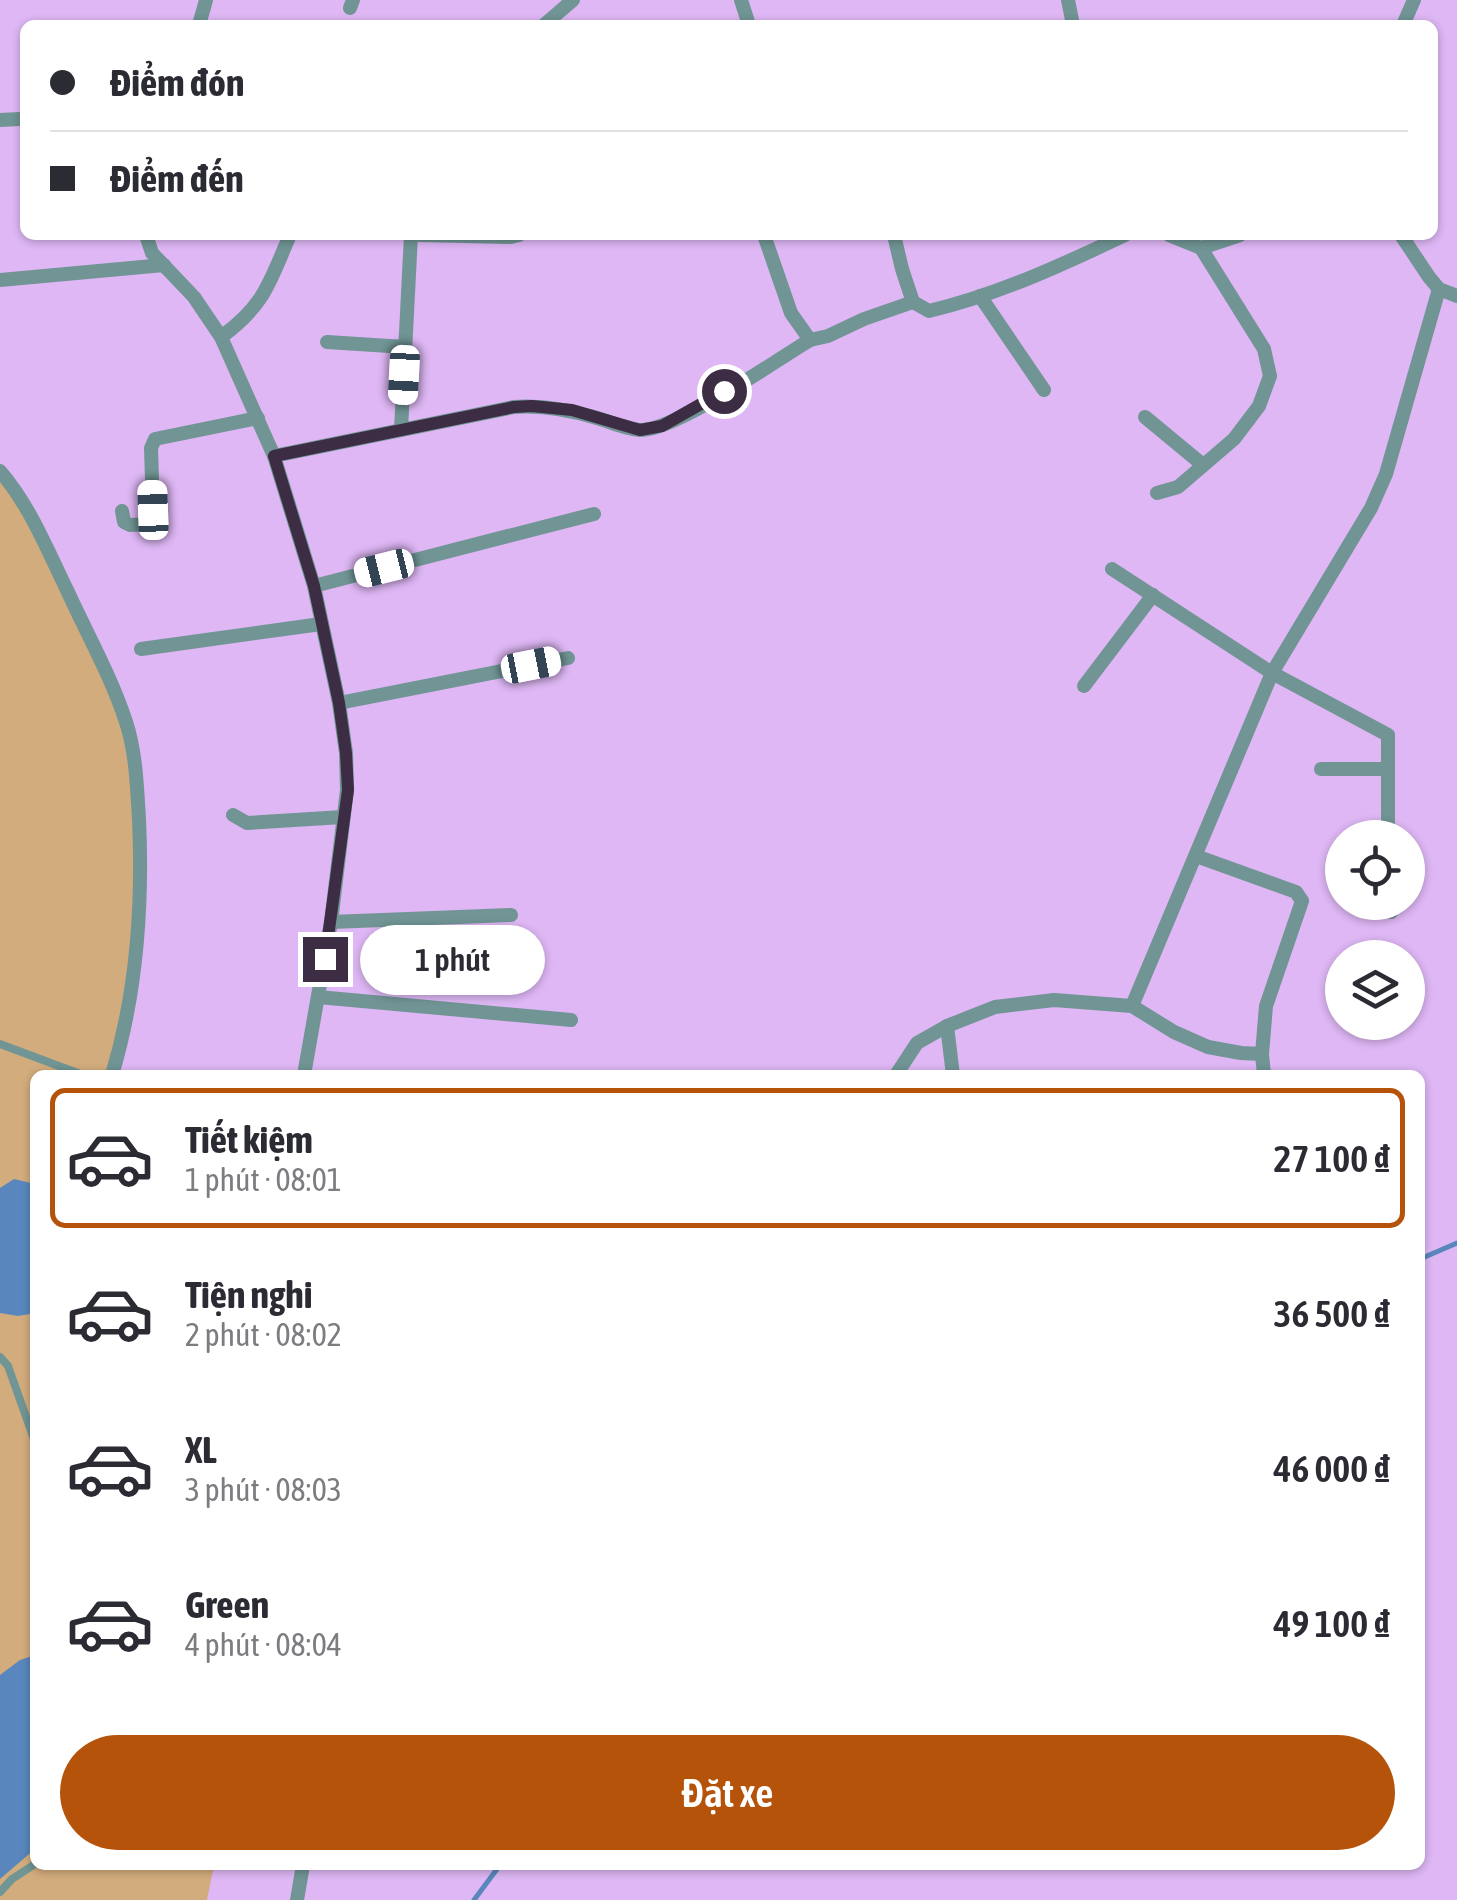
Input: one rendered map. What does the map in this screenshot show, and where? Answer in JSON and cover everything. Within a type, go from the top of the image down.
[{"type":"street","points":[[550,20],[573,0]]},
{"type":"street","points":[[0,120],[20,120]]},
{"type":"street","points":[[148,240],[152,254],[194,297],[221,337],[274,456],[314,586],[339,703],[348,790],[331,922],[305,1070]]},
{"type":"street","points":[[221,337],[245,320],[262,299],[288,240]]},
{"type":"street","points":[[400,430],[411,240]]},
{"type":"street","points":[[766,240],[791,313],[810,340]]},
{"type":"street","points":[[895,240],[914,302],[929,311],[980,296],[1114,240]]},
{"type":"street","points":[[1157,493],[1178,487],[1234,438],[1258,406],[1270,376],[1264,349],[1202,248],[1181,240]]},
{"type":"street","points":[[1202,248],[1225,240]]},
{"type":"street","points":[[1404,240],[1440,289],[1457,296]]},
{"type":"street","points":[[0,280],[164,265]]},
{"type":"street","points":[[1132,1006],[1272,674],[1371,508],[1386,474],[1440,289]]},
{"type":"street","points":[[980,296],[1044,390]]},
{"type":"street","points":[[274,456],[514,407],[572,410],[640,430],[662,426],[810,340],[914,302]]},
{"type":"street","points":[[326,342],[405,347]]},
{"type":"street","points":[[1145,417],[1203,465]]},
{"type":"street","points":[[122,511],[124,522],[130,525],[150,524],[151,448],[155,439],[258,418]]},
{"type":"street","points":[[0,471],[17,491],[50,554],[98,653],[127,726],[138,800],[141,892],[125,1032],[114,1070]]},
{"type":"street","points":[[314,586],[594,514]]},
{"type":"street","points":[[1112,569],[1272,674],[1388,735],[1387,820]]},
{"type":"street","points":[[1084,686],[1153,595]]},
{"type":"street","points":[[141,649],[322,624]]},
{"type":"street","points":[[339,703],[568,658]]},
{"type":"street","points":[[1321,769],[1386,769]]},
{"type":"street","points":[[232,815],[247,823],[343,817]]},
{"type":"street","points":[[1196,856],[1296,892],[1302,901],[1266,1006],[1264,1070]]},
{"type":"street","points":[[331,922],[511,915]]},
{"type":"street","points":[[318,997],[571,1020]]},
{"type":"street","points":[[899,1070],[917,1044],[947,1026],[995,1008],[1054,1000],[1132,1006],[1208,1047],[1262,1054]]},
{"type":"street","points":[[947,1026],[952,1070]]},
{"type":"street","points":[[297,1900],[302,1870]]},
{"type":"lane","points":[[0,1044],[70,1070]]},
{"type":"lane","points":[[0,1357],[8,1366],[30,1428]]},
{"type":"lane","points":[[0,1892],[30,1867]]},
{"type":"shaded area","points":[[0,481],[18,506],[109,691],[127,753],[133,833],[129,955],[107,1070],[30,1070],[30,1870],[213,1870],[207,1900],[0,1900]]},
{"type":"water","points":[[14,1179],[30,1183],[30,1314],[0,1313],[0,1188]]},
{"type":"water","points":[[30,1657],[30,1853],[0,1879],[0,1675]]},
{"type":"waterway","points":[[1425,1257],[1457,1243]]},
{"type":"waterway","points":[[474,1900],[496,1870]]},
{"type":"route","points":[[325,959],[348,790],[346,753],[314,586],[274,456],[514,407],[572,410],[640,430],[662,426],[724,391]]}]
